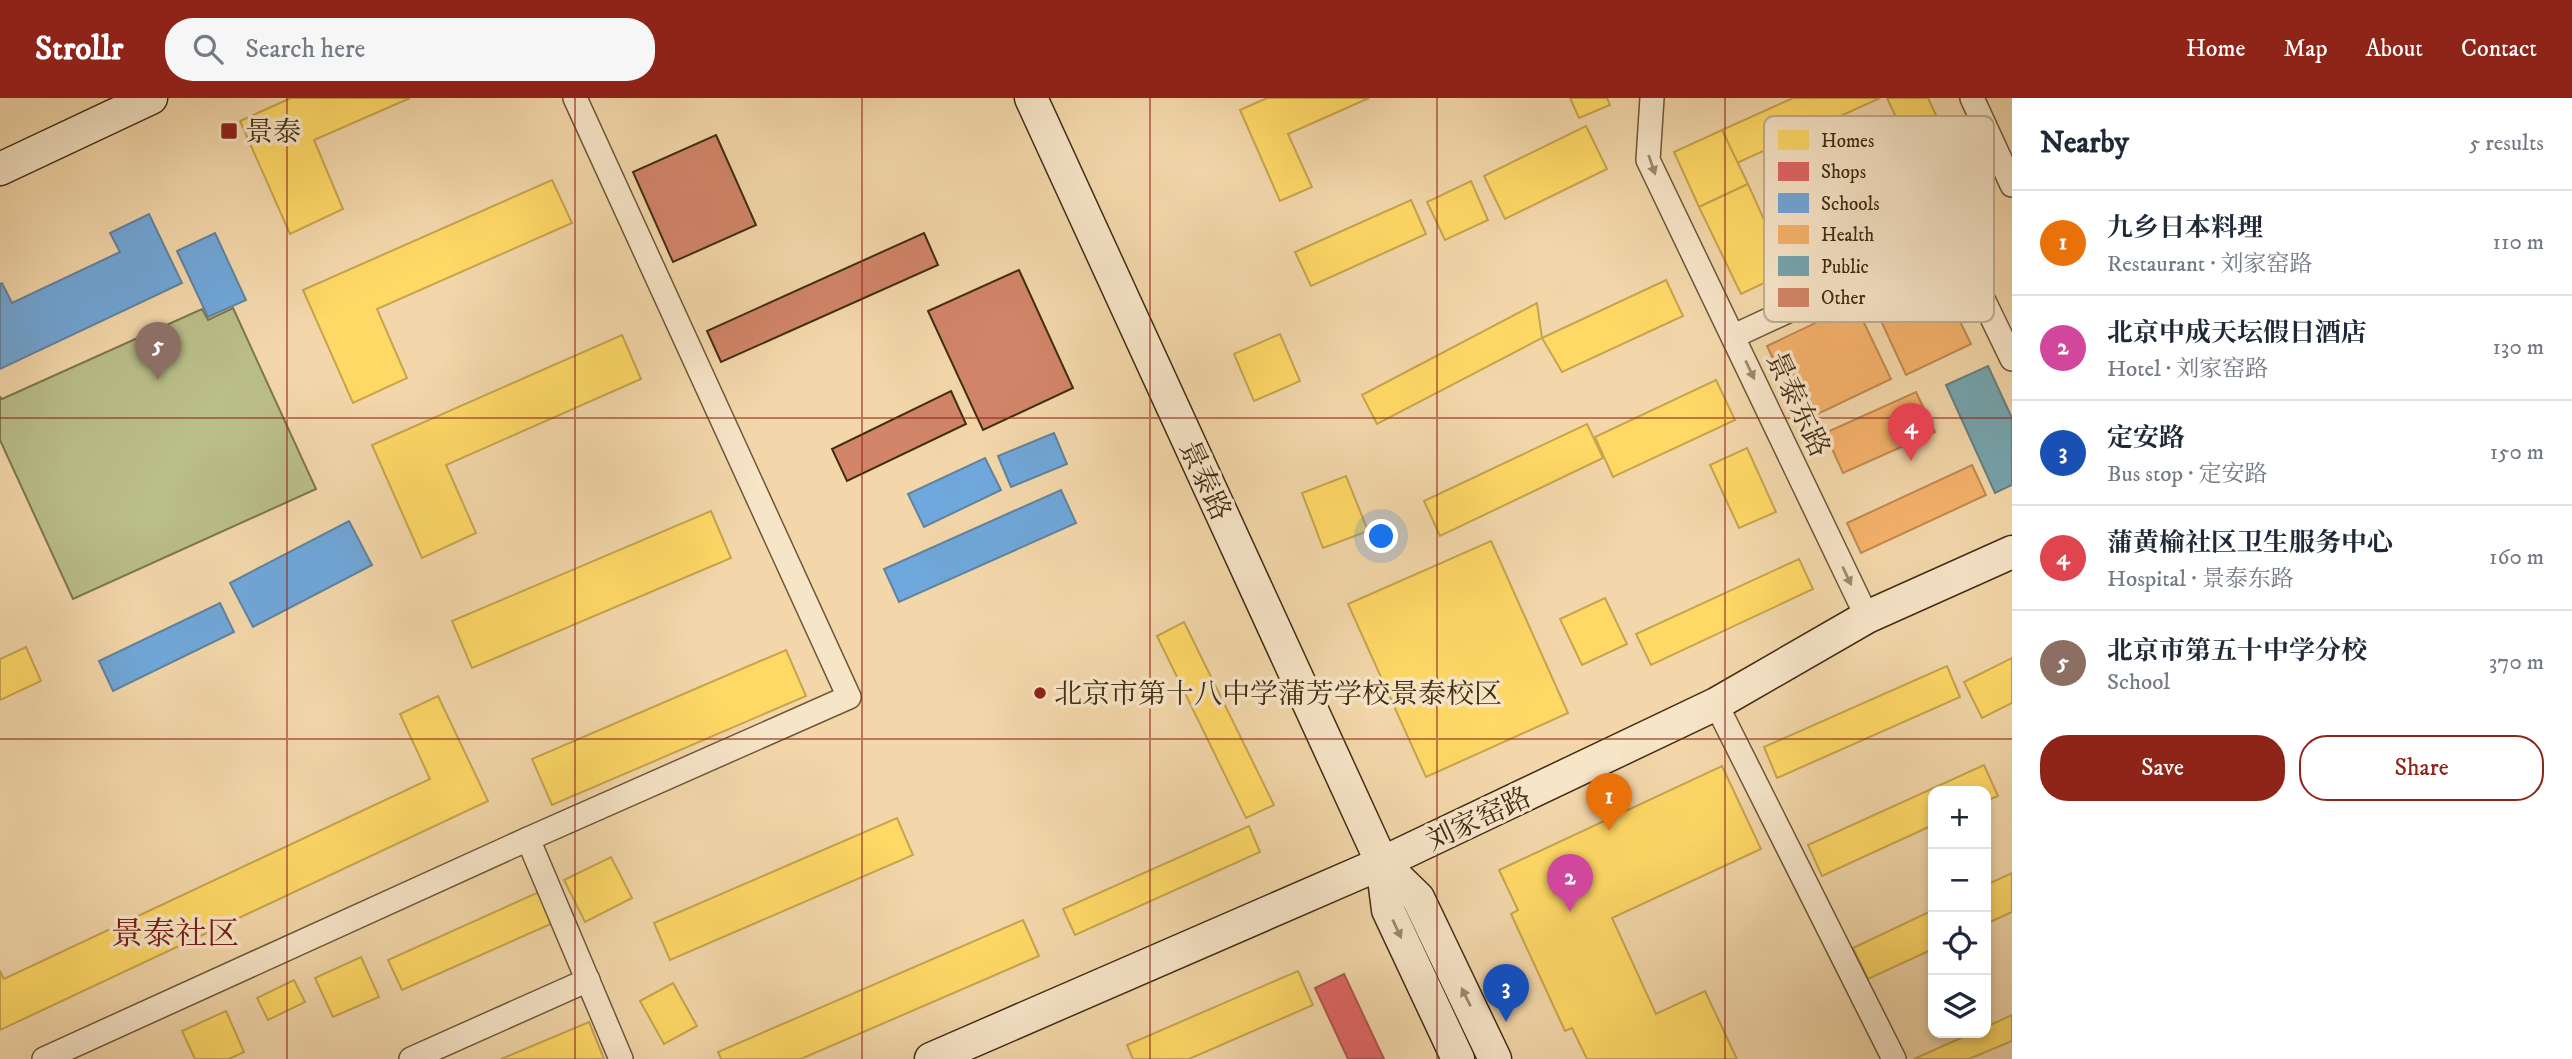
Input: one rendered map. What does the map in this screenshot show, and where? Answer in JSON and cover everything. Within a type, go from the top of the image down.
[{"type":"street","points":[[0,169],[150,98]]},
{"type":"street","points":[[44,1059],[528,839],[849,697],[575,98]]},
{"type":"street","name":"景泰路","points":[[1031,98],[1382,863]]},
{"type":"street","name":"景泰东路","points":[[1652,98],[1648,160],[1867,617]]},
{"type":"street","points":[[1972,98],[1980,116]]},
{"type":"street","points":[[1994,146],[2012,185]]},
{"type":"street","points":[[1734,336],[1764,322]]},
{"type":"street","points":[[1994,322],[2012,359]]},
{"type":"street","name":"刘家窑路","points":[[931,1059],[1382,863],[1716,704],[1867,617],[2012,552]]},
{"type":"street","points":[[1716,704],[1894,1059]]},
{"type":"street","points":[[528,839],[621,1059]]},
{"type":"street","points":[[1382,863],[1388,910],[1458,1059]]},
{"type":"street","points":[[1382,863],[1418,898],[1495,1059]]},
{"type":"street","points":[[411,1059],[588,980]]},
{"type":"green space","points":[[233,308],[316,489],[73,599],[0,440],[0,397],[2,399],[202,309],[208,320]]},
{"type":"building: Homes","points":[[291,98],[410,98],[314,140],[343,209],[290,234],[240,121]]},
{"type":"building: Homes","points":[[1267,98],[1369,98],[1288,134],[1312,187],[1280,201],[1240,110]]},
{"type":"building: Homes","points":[[1570,98],[1607,98],[1610,105],[1579,118]]},
{"type":"building: Homes","points":[[1793,98],[1880,98],[1840,116],[1764,116],[1764,151],[1737,163],[1722,130]]},
{"type":"building: Homes","points":[[1887,98],[1928,98],[1936,115],[1934,116],[1895,116]]},
{"type":"building: Homes","points":[[1586,126],[1607,169],[1505,219],[1484,176]]},
{"type":"building: Homes","points":[[1722,130],[1748,184],[1699,207],[1674,152]]},
{"type":"building: Homes","points":[[552,180],[572,223],[377,309],[407,378],[353,403],[303,290]]},
{"type":"building: Homes","points":[[1471,181],[1488,220],[1445,240],[1427,202]]},
{"type":"building: Homes","points":[[1748,184],[1764,220],[1764,283],[1741,294],[1699,207]]},
{"type":"building: Homes","points":[[1411,200],[1426,234],[1311,286],[1295,252]]},
{"type":"building: Homes","points":[[1666,280],[1683,316],[1562,372],[1542,338]]},
{"type":"building: Homes","points":[[1537,303],[1542,338],[1377,424],[1362,395]]},
{"type":"building: Homes","points":[[1280,334],[1300,381],[1254,401],[1234,354]]},
{"type":"building: Homes","points":[[622,335],[641,379],[446,465],[476,533],[422,558],[372,445]]},
{"type":"building: Homes","points":[[1716,380],[1735,420],[1613,477],[1595,437]]},
{"type":"building: Homes","points":[[1587,424],[1603,458],[1440,536],[1424,501]]},
{"type":"building: Homes","points":[[1747,448],[1776,512],[1739,528],[1710,465]]},
{"type":"building: Homes","points":[[1346,476],[1368,531],[1323,548],[1302,493]]},
{"type":"building: Homes","points":[[711,511],[731,558],[472,668],[452,621]]},
{"type":"building: Homes","points":[[1491,541],[1568,713],[1426,777],[1348,604]]},
{"type":"building: Homes","points":[[1799,559],[1813,589],[1651,665],[1636,634]]},
{"type":"building: Homes","points":[[1605,598],[1627,644],[1582,665],[1560,619]]},
{"type":"building: Homes","points":[[1184,622],[1274,805],[1246,818],[1157,636]]},
{"type":"building: Homes","points":[[26,647],[41,681],[0,700],[0,659]]},
{"type":"building: Homes","points":[[786,650],[806,696],[552,805],[532,759]]},
{"type":"building: Homes","points":[[2012,658],[2012,703],[1982,718],[1964,682]]},
{"type":"building: Homes","points":[[1947,666],[1960,697],[1777,778],[1764,747]]},
{"type":"building: Homes","points":[[438,696],[488,801],[0,1030],[0,971],[4,979],[430,779],[400,714]]},
{"type":"building: Homes","points":[[1984,765],[1998,796],[1991,799],[1991,786],[1938,786]]},
{"type":"building: Homes","points":[[1722,766],[1761,849],[1612,918],[1656,1014],[1705,991],[1737,1059],[1587,1059],[1572,1028],[1565,1031],[1511,914],[1518,910],[1499,870]]},
{"type":"building: Homes","points":[[1928,790],[1928,827],[1822,876],[1808,845]]},
{"type":"building: Homes","points":[[897,818],[913,855],[670,960],[654,923]]},
{"type":"building: Homes","points":[[1249,826],[1260,852],[1075,935],[1063,909]]},
{"type":"building: Homes","points":[[611,857],[632,898],[585,922],[564,880]]},
{"type":"building: Homes","points":[[2012,873],[2012,912],[1991,922],[1991,912],[1991,883]]},
{"type":"building: Homes","points":[[539,892],[553,923],[402,990],[388,960]]},
{"type":"building: Homes","points":[[1928,912],[1928,951],[1868,979],[1853,948]]},
{"type":"building: Homes","points":[[1023,920],[1039,956],[801,1059],[721,1059],[718,1052]]},
{"type":"building: Homes","points":[[361,957],[379,997],[333,1017],[315,978]]},
{"type":"building: Homes","points":[[1298,971],[1313,1005],[1189,1059],[1133,1059],[1127,1045]]},
{"type":"building: Homes","points":[[294,980],[305,1002],[268,1020],[257,998]]},
{"type":"building: Homes","points":[[673,983],[697,1026],[664,1044],[640,1001]]},
{"type":"building: Homes","points":[[226,1011],[244,1052],[229,1059],[195,1059],[182,1031]]},
{"type":"building: Homes","points":[[2012,1015],[2012,1041],[1969,1059],[1914,1059],[1961,1038],[1991,1038],[1991,1025]]},
{"type":"building: Homes","points":[[589,1022],[604,1059],[501,1059]]},
{"type":"building: Shops","points":[[1344,974],[1384,1059],[1348,1059],[1315,988]]},
{"type":"building: Schools","points":[[149,214],[182,283],[0,369],[0,284],[2,283],[12,303],[120,252],[110,233]]},
{"type":"building: Schools","points":[[215,233],[246,300],[208,317],[177,251]]},
{"type":"building: Schools","points":[[1054,433],[1067,464],[1011,487],[998,456]]},
{"type":"building: Schools","points":[[985,458],[1001,490],[924,527],[908,494]]},
{"type":"building: Schools","points":[[1061,490],[1076,523],[899,602],[884,569]]},
{"type":"building: Schools","points":[[349,521],[372,565],[253,627],[230,583]]},
{"type":"building: Schools","points":[[220,603],[234,632],[113,691],[99,661]]},
{"type":"building: Health","points":[[1817,322],[1864,322],[1891,379],[1803,421],[1767,346]]},
{"type":"building: Health","points":[[1882,322],[1960,322],[1971,344],[1906,375]]},
{"type":"building: Health","points":[[1916,392],[1935,432],[1843,473],[1825,433]]},
{"type":"building: Health","points":[[1972,465],[1986,495],[1861,553],[1847,523]]},
{"type":"building: Public","points":[[1988,366],[2012,418],[2012,485],[1995,493],[1946,385]]},
{"type":"building: Other","points":[[716,135],[756,225],[673,262],[633,172]]},
{"type":"building: Other","points":[[924,233],[938,265],[721,362],[707,331]]},
{"type":"building: Other","points":[[1019,270],[1073,388],[983,430],[928,311]]},
{"type":"building: Other","points":[[951,391],[966,424],[847,481],[832,449]]},
{"type":"place","name":"景泰","points":[[229,131]]},
{"type":"place","name":"北京市第五十中学分校","points":[[158,380]]},
{"type":"place","name":"蒲黄榆社区卫生服务中心","points":[[1911,461]]},
{"type":"place","name":"北京市第十八中学蒲芳学校景泰校区","points":[[1040,693]]},
{"type":"place","name":"九乡日本料理","points":[[1609,831]]},
{"type":"place","name":"北京中成天坛假日酒店","points":[[1570,912]]},
{"type":"place","name":"定安路","points":[[1506,1022]]},
{"type":"district","name":"景泰社区","points":[[175,933]]}]
